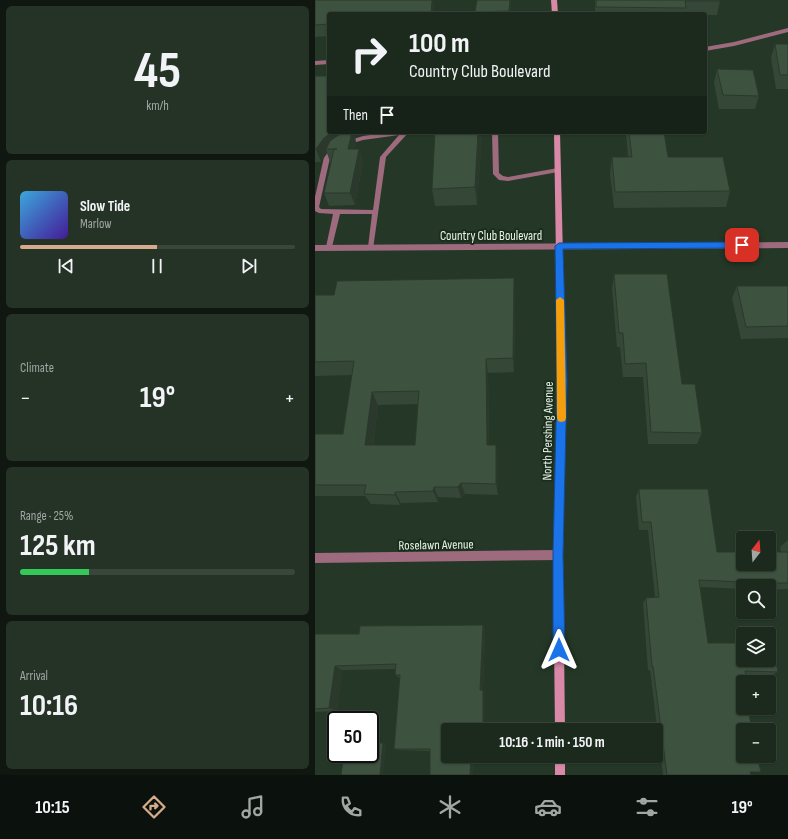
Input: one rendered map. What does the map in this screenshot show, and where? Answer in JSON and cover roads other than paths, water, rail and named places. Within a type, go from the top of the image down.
[{"type":"main road","points":[[555,0],[555,12]]},
{"type":"main road","name":"North Pershing Avenue","points":[[557,134],[562,380],[558,555],[560,723]]},
{"type":"main road","points":[[560,763],[560,775]]},
{"type":"street","points":[[707,49],[734,44],[788,30]]},
{"type":"street","points":[[315,62],[327,62]]},
{"type":"street","points":[[376,212],[319,211],[316,207],[327,157],[337,146],[363,138],[392,134]]},
{"type":"street","points":[[371,247],[383,157],[405,134]]},
{"type":"street","points":[[495,134],[495,168],[496,174],[501,178],[517,178],[558,170]]},
{"type":"street","points":[[329,248],[337,212]]},
{"type":"street","name":"Country Club Boulevard","points":[[315,248],[788,245]]},
{"type":"street","name":"Roselawn Avenue","points":[[315,558],[558,555]]}]
